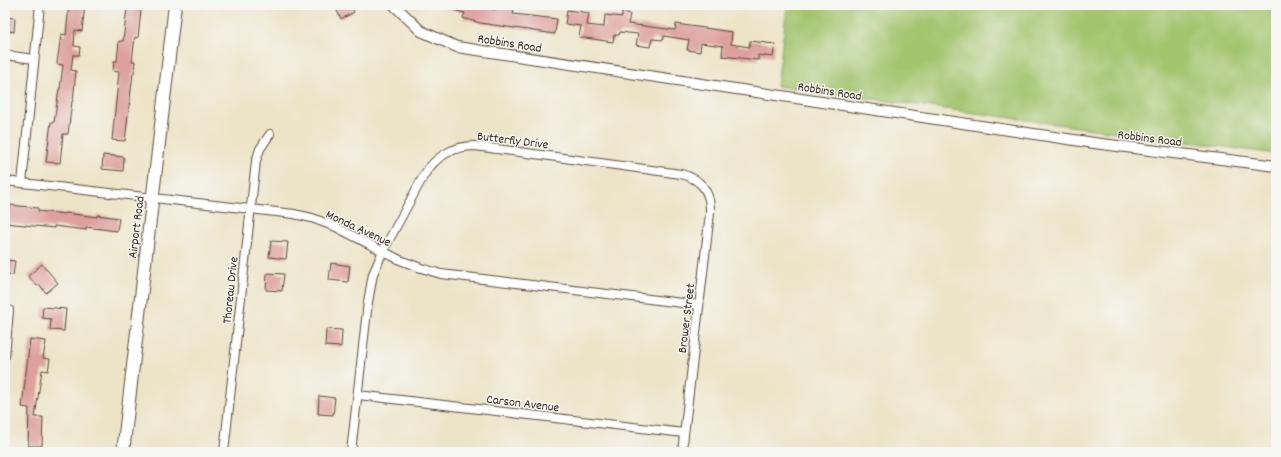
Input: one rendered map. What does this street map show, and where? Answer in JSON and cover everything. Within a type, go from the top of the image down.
[{"type":"main road","name":"Airport Road","points":[[123,452],[175,5]]},
{"type":"street","points":[[22,183],[40,5]]},
{"type":"street","name":"Robbins Road","points":[[394,5],[421,31],[457,47],[1094,143],[1276,166]]},
{"type":"street","points":[[5,55],[34,59]]},
{"type":"street","name":"Thoreau Drive","points":[[224,452],[250,209],[257,158],[260,149],[270,134]]},
{"type":"street","name":"Butterfly Drive","points":[[351,452],[370,292],[375,269],[383,251],[424,175],[430,166],[446,153],[464,146],[479,146],[681,174],[694,179],[704,187]]},
{"type":"street","name":"Monda Avenue","points":[[5,181],[294,214],[325,222],[415,266],[448,276],[699,305]]},
{"type":"street","name":"Brower Street","points":[[682,452],[710,209],[709,199],[704,187]]},
{"type":"street","points":[[5,356],[7,310]]},
{"type":"street","name":"Carson Avenue","points":[[358,395],[684,433]]},
{"type":"green space","points":[[787,5],[1276,5],[1276,154],[777,86]]},
{"type":"building","points":[[69,5],[85,5],[82,31],[75,30],[74,46],[80,47],[79,55],[73,55],[71,70],[76,71],[73,101],[68,134],[63,134],[60,163],[46,162],[51,122],[54,122],[63,65],[57,64],[61,34],[66,35]]},
{"type":"building","points":[[334,5],[351,5],[354,12],[341,19]]},
{"type":"building","points":[[444,5],[476,5],[495,10],[495,7],[514,9],[513,14],[557,19],[555,34],[480,23],[463,18],[465,13],[443,7]]},
{"type":"building","points":[[127,8],[141,10],[138,38],[135,37],[132,61],[135,61],[134,73],[125,141],[112,140],[119,72],[113,71],[114,61],[117,61],[119,41],[123,41]]},
{"type":"building","points":[[567,10],[589,13],[587,25],[604,27],[605,15],[622,17],[622,12],[630,14],[628,24],[675,30],[676,24],[732,32],[731,44],[749,47],[750,41],[775,44],[773,57],[758,55],[758,60],[722,56],[723,46],[701,43],[700,52],[687,50],[689,40],[664,36],[663,40],[652,39],[650,47],[636,45],[638,34],[620,32],[619,35],[614,35],[613,42],[579,37],[581,26],[565,24]]},
{"type":"building","points":[[5,17],[15,18],[14,32],[5,30]]},
{"type":"building","points":[[103,155],[124,157],[123,171],[102,169]]},
{"type":"building","points":[[10,205],[38,208],[38,211],[119,218],[117,231],[86,227],[86,230],[54,226],[54,228],[5,223],[5,208],[10,208]]},
{"type":"building","points":[[271,241],[288,242],[286,259],[269,257]]},
{"type":"building","points":[[5,260],[15,261],[13,275],[5,274]]},
{"type":"building","points":[[331,263],[350,266],[348,282],[329,280]]},
{"type":"building","points":[[42,264],[58,283],[46,293],[39,284],[37,286],[28,276]]},
{"type":"building","points":[[267,273],[284,274],[282,291],[266,290]]},
{"type":"building","points":[[43,307],[66,309],[64,331],[50,330],[51,319],[42,318]]},
{"type":"building","points":[[326,329],[342,330],[341,347],[325,346]]},
{"type":"building","points":[[30,339],[46,341],[43,358],[50,359],[48,371],[42,370],[35,417],[43,417],[42,446],[28,446],[29,408],[22,407]]},
{"type":"building","points":[[319,396],[335,398],[333,415],[318,414]]}]
